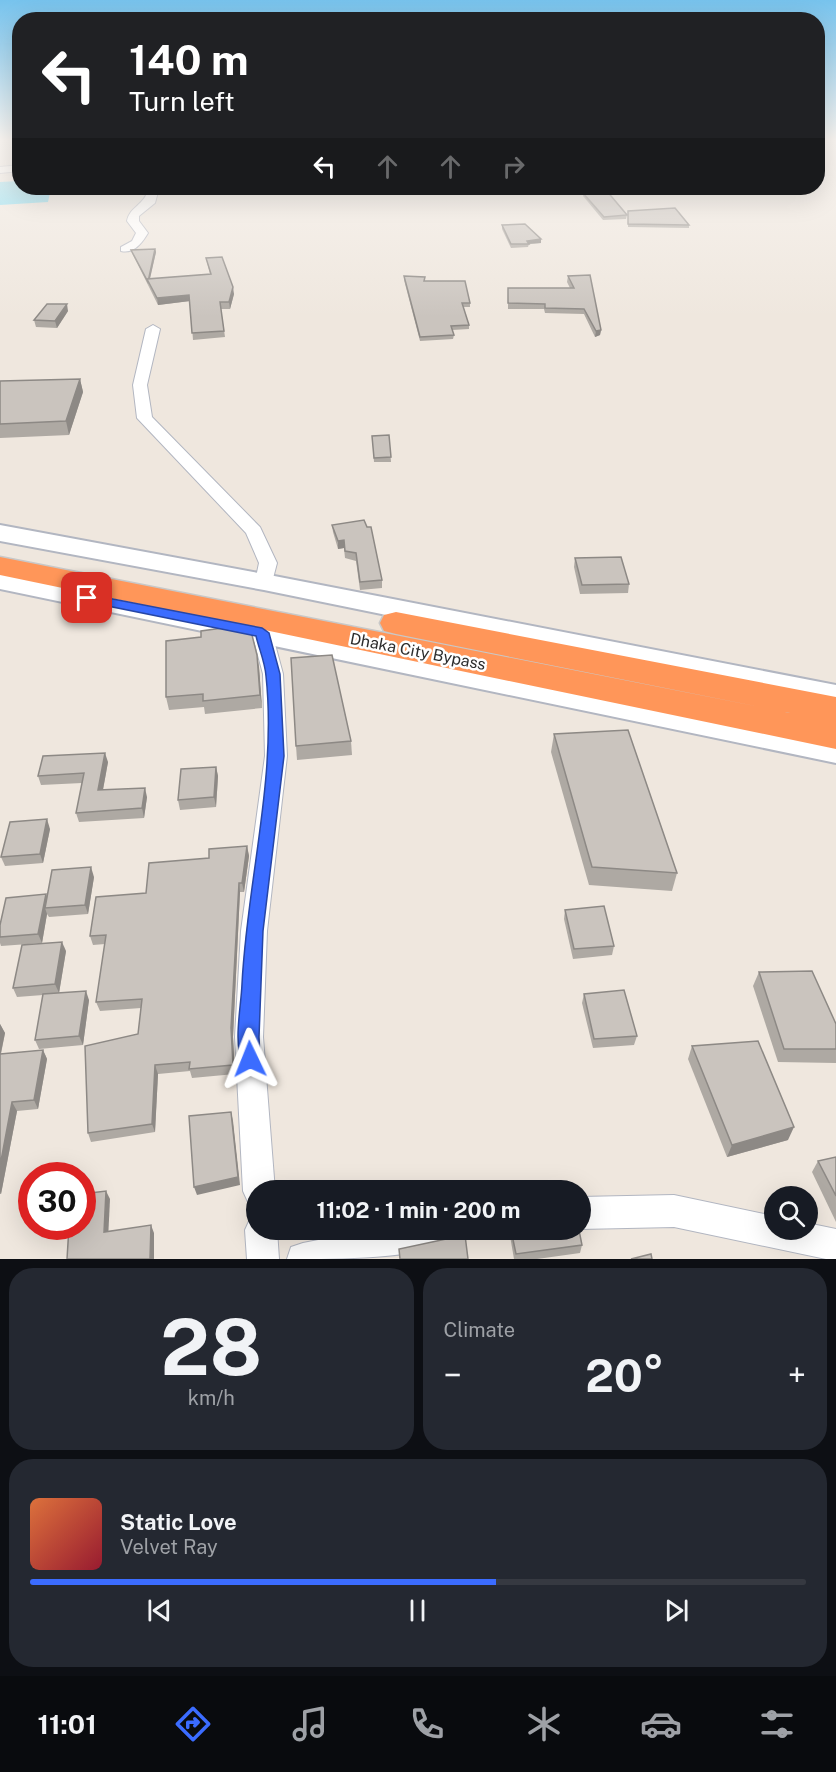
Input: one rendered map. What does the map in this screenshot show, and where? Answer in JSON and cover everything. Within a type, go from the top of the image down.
[{"type":"highway","name":"Dhaka City Bypass","points":[[0,546],[836,710]]},
{"type":"highway","name":"Dhaka City Bypass","points":[[0,566],[836,736]]},
{"type":"main road","points":[[0,533],[264,582],[836,696]]},
{"type":"main road","points":[[0,581],[836,750]]},
{"type":"street","points":[[125,249],[136,243],[142,233],[133,221],[134,215],[151,200]]},
{"type":"street","points":[[153,329],[140,385],[145,418],[254,531],[268,563],[264,582]]},
{"type":"street","points":[[258,1180],[249,1037],[254,931],[276,756],[273,674],[262,633]]},
{"type":"street","points":[[591,1213],[674,1211],[836,1245]]},
{"type":"street","points":[[262,1240],[263,1259]]},
{"type":"street","points":[[303,1259],[401,1240]]},
{"type":"water","points":[[0,200],[48,200],[48,202],[0,205]]},
{"type":"building","points":[[589,200],[614,200],[627,215],[604,217]]},
{"type":"building","points":[[675,208],[689,225],[628,224],[628,211]]},
{"type":"building","points":[[525,224],[541,239],[527,241],[529,244],[511,244],[502,225]]},
{"type":"building","points":[[155,249],[148,282],[131,250]]},
{"type":"building","points":[[222,257],[233,287],[229,302],[220,302],[224,331],[192,333],[189,295],[157,298],[147,279],[211,274],[206,258]]},
{"type":"building","points":[[590,275],[601,330],[596,331],[584,309],[545,308],[545,304],[508,303],[508,288],[574,288],[568,276]]},
{"type":"building","points":[[404,276],[425,277],[424,281],[465,281],[470,303],[462,303],[469,325],[451,326],[454,335],[420,337]]},
{"type":"building","points":[[47,304],[67,304],[55,321],[34,320]]},
{"type":"building","points":[[80,379],[66,421],[0,424],[0,381]]},
{"type":"building","points":[[389,435],[391,457],[374,458],[372,436]]},
{"type":"building","points":[[364,520],[367,527],[371,527],[382,580],[360,582],[356,553],[345,551],[344,540],[338,541],[332,525]]},
{"type":"building","points":[[621,557],[629,584],[582,585],[575,558]]},
{"type":"building","points":[[230,627],[251,631],[257,655],[260,695],[203,701],[203,694],[166,697],[166,641],[201,637],[201,631]]},
{"type":"building","points":[[332,655],[351,741],[296,746],[291,658]]},
{"type":"building","points":[[628,730],[677,873],[592,867],[554,734]]},
{"type":"building","points":[[105,753],[98,790],[145,788],[142,808],[76,813],[84,773],[38,776],[43,756]]},
{"type":"building","points":[[216,767],[214,797],[178,800],[181,769]]},
{"type":"building","points":[[47,819],[40,854],[1,857],[10,822]]},
{"type":"building","points":[[247,846],[242,883],[239,883],[231,1028],[233,1065],[189,1069],[190,1062],[155,1065],[152,1124],[88,1133],[85,1046],[138,1034],[142,999],[96,1002],[106,935],[90,936],[96,897],[146,893],[149,863],[209,858],[209,849]]},
{"type":"building","points":[[91,867],[85,905],[45,908],[52,870]]},
{"type":"building","points":[[46,894],[38,934],[0,937],[0,925],[6,898]]},
{"type":"building","points":[[604,906],[614,946],[574,949],[565,910]]},
{"type":"building","points":[[62,942],[55,984],[13,988],[22,945]]},
{"type":"building","points":[[812,971],[836,1024],[836,1049],[784,1049],[759,972]]},
{"type":"building","points":[[624,990],[637,1036],[594,1039],[584,994]]},
{"type":"building","points":[[86,991],[79,1036],[35,1040],[43,994]]},
{"type":"building","points":[[758,1041],[794,1127],[732,1145],[692,1046]]},
{"type":"building","points":[[43,1050],[34,1100],[12,1102],[0,1166],[0,1054]]},
{"type":"building","points":[[231,1112],[238,1177],[194,1187],[189,1116]]},
{"type":"building","points":[[836,1157],[836,1196],[818,1161]]},
{"type":"building","points":[[106,1191],[104,1232],[151,1225],[150,1259],[67,1259],[68,1240],[96,1240],[96,1192]]},
{"type":"building","points":[[441,1240],[466,1240],[468,1259],[400,1259],[399,1249]]},
{"type":"building","points":[[513,1240],[581,1240],[582,1245],[516,1254]]},
{"type":"building","points":[[651,1254],[652,1259],[631,1259]]},
{"type":"route","points":[[87,598],[262,633],[273,674],[276,756],[254,931],[250,1059]]}]
